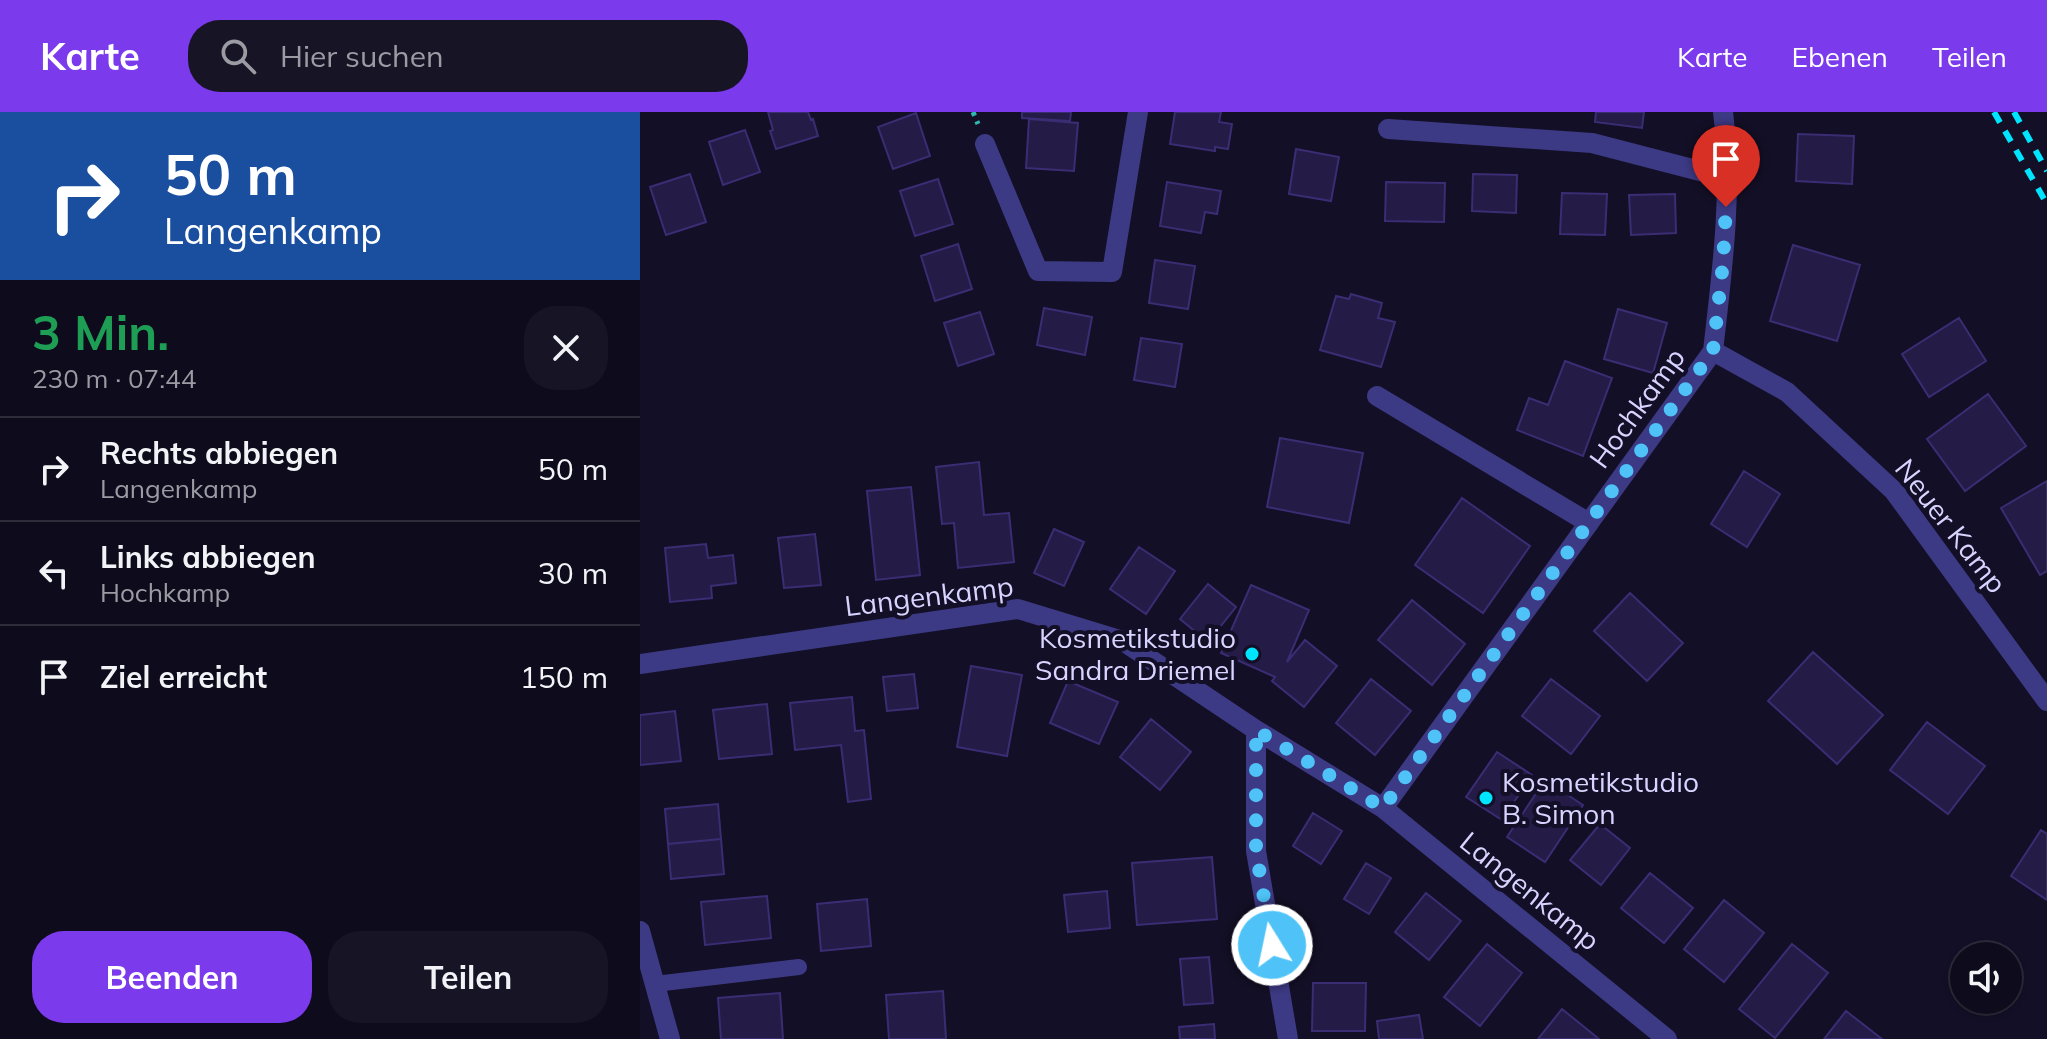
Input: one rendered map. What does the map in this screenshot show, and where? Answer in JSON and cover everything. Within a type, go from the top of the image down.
[{"type":"street","points":[[985,144],[1038,271],[1112,272],[1138,112]]},
{"type":"street","name":"Hochkamp","points":[[1383,808],[1713,351],[1723,263],[1727,178],[1723,112]]},
{"type":"street","points":[[1388,129],[1592,143],[1727,178]]},
{"type":"street","name":"Neuer Kamp","points":[[1713,351],[1787,392],[1894,491],[2047,701]]},
{"type":"street","points":[[1377,396],[1589,523]]},
{"type":"street","name":"Langenkamp","points":[[640,664],[1018,609],[1123,641],[1256,730],[1383,808],[1667,1039]]},
{"type":"street","points":[[1256,730],[1256,851],[1288,1039]]},
{"type":"street","points":[[640,931],[670,1039]]},
{"type":"lane","points":[[655,984],[799,967]]},
{"type":"building","points":[[768,112],[808,112],[818,136],[776,149]]},
{"type":"building","points":[[1022,112],[1071,112],[1070,121],[1022,118]]},
{"type":"building","points":[[1175,112],[1221,112],[1219,122],[1232,124],[1228,149],[1215,147],[1215,151],[1170,144]]},
{"type":"building","points":[[1596,112],[1644,112],[1642,128],[1595,122]]},
{"type":"building","points":[[916,113],[930,156],[893,169],[878,127]]},
{"type":"building","points":[[1029,119],[1078,123],[1074,171],[1026,168]]},
{"type":"building","points":[[745,130],[760,172],[723,185],[709,142]]},
{"type":"building","points":[[1798,134],[1854,136],[1852,184],[1796,181]]},
{"type":"building","points":[[1296,149],[1339,157],[1331,201],[1289,194]]},
{"type":"building","points":[[690,174],[706,222],[666,235],[650,187]]},
{"type":"building","points":[[1473,174],[1517,175],[1516,213],[1472,211]]},
{"type":"building","points":[[938,179],[953,224],[915,236],[900,191]]},
{"type":"building","points":[[1167,182],[1221,191],[1217,214],[1205,212],[1201,233],[1160,226]]},
{"type":"building","points":[[1386,182],[1445,183],[1444,222],[1385,221]]},
{"type":"building","points":[[1562,193],[1607,194],[1605,235],[1560,234]]},
{"type":"building","points":[[1675,194],[1676,233],[1631,235],[1629,195]]},
{"type":"building","points":[[958,244],[972,289],[935,301],[921,256]]},
{"type":"building","points":[[1793,245],[1860,265],[1837,341],[1770,321]]},
{"type":"building","points":[[1155,260],[1195,266],[1188,309],[1149,303]]},
{"type":"building","points":[[1351,294],[1382,303],[1378,318],[1395,322],[1381,367],[1320,350],[1336,296],[1349,299]]},
{"type":"building","points":[[1044,308],[1092,317],[1085,355],[1037,345]]},
{"type":"building","points":[[1618,309],[1667,323],[1653,373],[1604,359]]},
{"type":"building","points":[[980,312],[994,354],[958,366],[944,323]]},
{"type":"building","points":[[1959,318],[1986,361],[1929,397],[1902,354]]},
{"type":"building","points":[[1141,338],[1182,344],[1175,387],[1134,380]]},
{"type":"building","points":[[1565,361],[1612,378],[1583,456],[1517,430],[1529,398],[1548,405]]},
{"type":"building","points":[[1988,394],[2026,446],[1965,491],[1927,439]]},
{"type":"building","points":[[1280,438],[1363,453],[1349,523],[1267,507]]},
{"type":"building","points":[[979,462],[984,515],[1009,513],[1014,562],[958,568],[954,523],[942,524],[936,467]]},
{"type":"building","points":[[1744,471],[1780,494],[1747,547],[1711,524]]},
{"type":"building","points":[[2047,481],[2047,571],[2040,575],[2001,508]]},
{"type":"building","points":[[911,487],[920,575],[876,580],[867,491]]},
{"type":"building","points":[[1462,498],[1530,546],[1483,613],[1415,565]]},
{"type":"building","points":[[1054,529],[1084,542],[1064,586],[1034,573]]},
{"type":"building","points":[[815,534],[821,585],[784,588],[778,538]]},
{"type":"building","points":[[706,544],[708,558],[733,555],[736,583],[711,586],[712,598],[670,602],[665,548]]},
{"type":"building","points":[[1139,547],[1175,571],[1146,614],[1110,589]]},
{"type":"building","points":[[1208,584],[1236,607],[1208,642],[1180,619]]},
{"type":"building","points":[[1251,585],[1309,610],[1287,662],[1305,640],[1337,666],[1304,707],[1272,681],[1275,677],[1221,653]]},
{"type":"building","points":[[1630,593],[1683,643],[1647,681],[1594,631]]},
{"type":"building","points":[[1412,600],[1465,644],[1432,685],[1378,640]]},
{"type":"building","points":[[1813,652],[1883,715],[1837,764],[1768,701]]},
{"type":"building","points":[[971,666],[1022,675],[1007,756],[957,747]]},
{"type":"building","points":[[914,674],[918,708],[887,711],[883,677]]},
{"type":"building","points":[[1371,679],[1411,711],[1375,755],[1336,723]]},
{"type":"building","points":[[1551,679],[1600,716],[1571,754],[1522,716]]},
{"type":"building","points":[[1068,681],[1118,702],[1099,744],[1050,723]]},
{"type":"building","points":[[852,697],[855,731],[864,730],[871,799],[848,802],[841,745],[795,750],[790,703]]},
{"type":"building","points":[[767,704],[772,754],[719,759],[713,710]]},
{"type":"building","points":[[675,711],[681,761],[640,765],[640,715]]},
{"type":"building","points":[[1151,719],[1191,752],[1160,790],[1120,757]]},
{"type":"building","points":[[1927,722],[1985,766],[1948,814],[1890,770]]},
{"type":"building","points":[[1497,752],[1532,775],[1502,820],[1466,797]]},
{"type":"building","points":[[1545,780],[1583,805],[1545,862],[1507,837]]},
{"type":"building","points":[[718,804],[721,839],[668,844],[665,809]]},
{"type":"building","points":[[1313,813],[1342,831],[1321,864],[1293,846]]},
{"type":"building","points":[[1600,824],[1630,848],[1601,885],[1570,860]]},
{"type":"building","points":[[2041,830],[2047,834],[2047,900],[2011,876]]},
{"type":"building","points":[[721,839],[724,874],[671,879],[668,844]]},
{"type":"building","points":[[1212,857],[1217,919],[1137,925],[1132,863]]},
{"type":"building","points":[[1366,863],[1391,878],[1369,914],[1344,899]]},
{"type":"building","points":[[1650,873],[1693,908],[1664,943],[1621,908]]},
{"type":"building","points":[[1107,891],[1110,928],[1068,932],[1064,895]]},
{"type":"building","points":[[1426,893],[1461,921],[1429,960],[1395,932]]},
{"type":"building","points":[[767,896],[771,938],[705,945],[701,902]]},
{"type":"building","points":[[867,899],[871,946],[821,951],[817,904]]},
{"type":"building","points":[[1724,900],[1764,933],[1724,982],[1684,949]]},
{"type":"building","points":[[1487,944],[1522,973],[1480,1026],[1444,997]]},
{"type":"building","points":[[1792,944],[1828,973],[1775,1038],[1739,1009]]},
{"type":"building","points":[[1209,957],[1213,1003],[1184,1005],[1180,959]]},
{"type":"building","points":[[1313,983],[1366,983],[1365,1031],[1312,1031]]},
{"type":"building","points":[[943,991],[946,1039],[889,1039],[886,995]]},
{"type":"building","points":[[780,993],[783,1039],[721,1039],[718,998]]},
{"type":"building","points":[[1562,1009],[1583,1026],[1599,1039],[1538,1039]]},
{"type":"building","points":[[1846,1011],[1882,1039],[1824,1039]]},
{"type":"building","points":[[1419,1015],[1423,1039],[1379,1039],[1377,1021]]},
{"type":"building","points":[[1214,1024],[1215,1039],[1180,1039],[1179,1027]]},
{"type":"railway","points":[[1994,112],[2047,204]]},
{"type":"railway","points":[[2014,112],[2047,171]]},
{"type":"place","name":"Kosmetikstudio Sandra Driemel","points":[[1252,654]]},
{"type":"place","name":"Kosmetikstudio B. Simon","points":[[1486,798]]},
{"type":"route","points":[[1272,945],[1256,851],[1256,730],[1383,808],[1713,351],[1726,207]]}]
